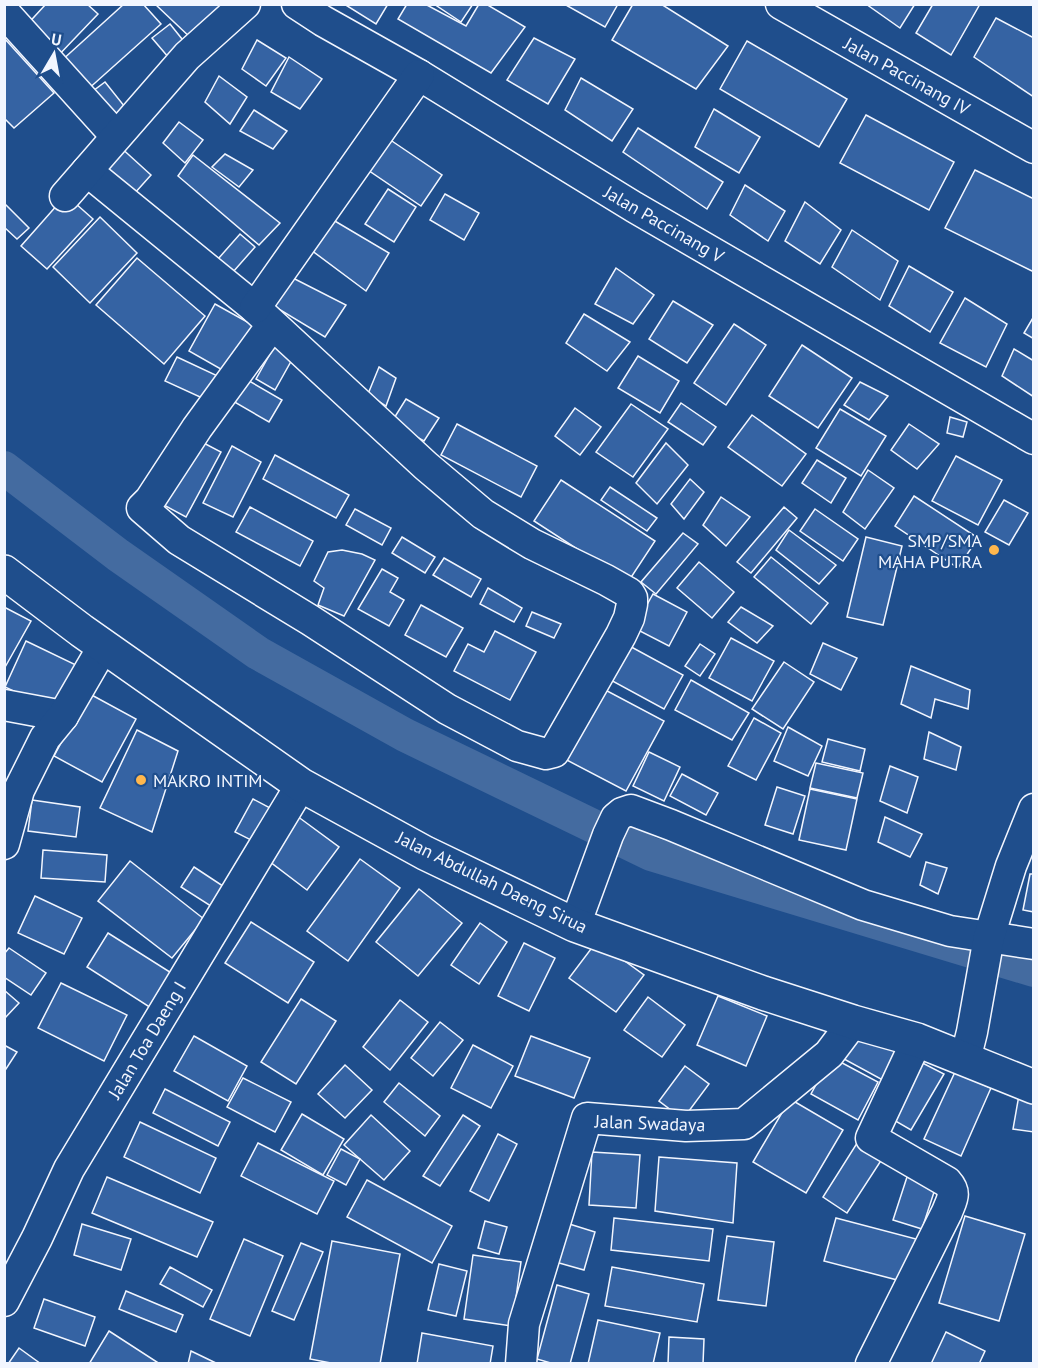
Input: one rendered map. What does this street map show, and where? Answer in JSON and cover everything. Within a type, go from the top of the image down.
[{"type":"main road","name":"Jalan Abdullah Daeng Sirua","points":[[4,572],[103,646],[302,785],[425,853],[764,993],[917,1040],[969,1046],[1034,1087]]},
{"type":"street","points":[[64,196],[187,56],[245,4]]},
{"type":"street","name":"Jalan Paccinang V","points":[[297,4],[419,75],[634,207],[1034,438]]},
{"type":"street","name":"Jalan Paccinang IV","points":[[781,4],[1034,148]]},
{"type":"street","points":[[4,12],[116,136]]},
{"type":"street","points":[[87,171],[263,317],[349,393],[426,466],[483,514],[532,544],[628,593],[632,598],[632,604],[621,634],[554,752],[546,754],[517,746],[447,710],[310,620],[179,540],[142,508],[150,500],[197,428],[263,317],[419,75]]},
{"type":"street","points":[[4,844],[19,790],[45,738],[63,716],[103,646]]},
{"type":"street","points":[[4,705],[63,716]]},
{"type":"street","name":"Jalan Toa Daeng I","points":[[4,1301],[69,1169],[302,785]]},
{"type":"street","points":[[969,1046],[987,946],[1011,866],[1034,809]]},
{"type":"street","points":[[578,916],[616,818],[631,810],[863,905],[950,931],[987,946],[1034,944]]},
{"type":"street","name":"Jalan Swadaya","points":[[521,1364],[524,1324],[587,1118],[686,1126],[744,1124],[829,1054],[853,1022]]},
{"type":"street","points":[[871,1364],[953,1196],[952,1189],[947,1182],[871,1138],[917,1040]]},
{"type":"building","points":[[46,4],[87,4],[98,14],[55,59],[23,29]]},
{"type":"building","points":[[124,4],[143,4],[161,24],[86,91],[60,62]]},
{"type":"building","points":[[155,4],[228,4],[194,41]]},
{"type":"building","points":[[344,4],[388,4],[376,24]]},
{"type":"building","points":[[407,4],[425,4],[466,26],[479,4],[486,4],[525,27],[491,73],[398,19]]},
{"type":"building","points":[[434,4],[473,4],[461,22]]},
{"type":"building","points":[[564,4],[618,4],[605,27]]},
{"type":"building","points":[[633,4],[661,4],[728,46],[696,89],[612,40]]},
{"type":"building","points":[[866,4],[915,4],[900,28]]},
{"type":"building","points":[[933,4],[980,4],[951,55],[916,33]]},
{"type":"building","points":[[996,18],[1034,38],[1034,97],[974,57]]},
{"type":"building","points":[[170,24],[186,44],[169,58],[152,38]]},
{"type":"building","points":[[4,38],[54,93],[14,128],[4,118]]},
{"type":"building","points":[[534,38],[575,59],[548,104],[507,80]]},
{"type":"building","points":[[257,40],[286,58],[266,86],[242,69]]},
{"type":"building","points":[[747,41],[847,99],[819,147],[720,89]]},
{"type":"building","points":[[289,57],[322,79],[300,109],[271,92]]},
{"type":"building","points":[[219,76],[247,97],[230,124],[205,102]]},
{"type":"building","points":[[581,78],[633,109],[612,141],[565,110]]},
{"type":"building","points":[[105,82],[125,107],[109,119],[89,94]]},
{"type":"building","points":[[714,109],[760,137],[739,173],[695,147]]},
{"type":"building","points":[[254,110],[287,131],[273,149],[240,131]]},
{"type":"building","points":[[866,115],[954,162],[929,210],[840,163]]},
{"type":"building","points":[[179,122],[203,140],[185,163],[163,143]]},
{"type":"building","points":[[638,128],[723,182],[707,209],[623,152]]},
{"type":"building","points":[[383,135],[442,175],[421,206],[362,166]]},
{"type":"building","points":[[118,145],[151,175],[134,194],[101,165]]},
{"type":"building","points":[[225,154],[253,170],[239,187],[212,167]]},
{"type":"building","points":[[193,155],[280,223],[259,245],[178,176]]},
{"type":"building","points":[[975,170],[1034,199],[1034,272],[945,228]]},
{"type":"building","points":[[745,185],[785,211],[768,241],[730,215]]},
{"type":"building","points":[[388,189],[416,207],[394,242],[365,224]]},
{"type":"building","points":[[445,194],[479,213],[464,240],[430,220]]},
{"type":"building","points":[[66,195],[93,219],[47,269],[21,246]]},
{"type":"building","points":[[805,202],[841,230],[820,264],[785,241]]},
{"type":"building","points":[[4,203],[29,228],[17,239],[4,227]]},
{"type":"building","points":[[323,214],[389,253],[366,291],[307,247]]},
{"type":"building","points":[[100,217],[137,253],[90,303],[53,267]]},
{"type":"building","points":[[852,230],[898,261],[880,300],[832,267]]},
{"type":"building","points":[[240,234],[255,247],[233,272],[218,259]]},
{"type":"building","points":[[137,258],[205,316],[164,364],[96,305]]},
{"type":"building","points":[[909,266],[953,292],[930,332],[889,306]]},
{"type":"building","points":[[616,268],[654,295],[633,324],[595,304]]},
{"type":"building","points":[[287,275],[346,305],[325,337],[272,305]]},
{"type":"building","points":[[965,298],[1007,324],[986,367],[940,343]]},
{"type":"building","points":[[673,301],[713,325],[687,363],[649,339]]},
{"type":"building","points":[[215,304],[260,329],[233,376],[189,351]]},
{"type":"building","points":[[584,314],[630,342],[607,371],[566,343]]},
{"type":"building","points":[[1034,316],[1034,339],[1024,333]]},
{"type":"building","points":[[734,324],[766,345],[726,405],[694,383]]},
{"type":"building","points":[[275,345],[294,356],[275,390],[256,379]]},
{"type":"building","points":[[802,345],[852,378],[818,428],[769,396]]},
{"type":"building","points":[[1014,349],[1034,361],[1034,397],[1002,376]]},
{"type":"building","points":[[638,356],[679,381],[660,413],[618,388]]},
{"type":"building","points":[[177,357],[222,378],[211,402],[165,381]]},
{"type":"building","points":[[379,367],[396,378],[386,406],[368,394]]},
{"type":"building","points":[[244,378],[282,400],[269,422],[231,400]]},
{"type":"building","points":[[860,382],[888,396],[869,420],[844,405]]},
{"type":"building","points":[[406,399],[439,418],[424,441],[391,423]]},
{"type":"building","points":[[681,403],[716,427],[703,445],[668,422]]},
{"type":"building","points":[[631,404],[668,429],[633,477],[596,452]]},
{"type":"building","points":[[575,408],[601,427],[580,455],[555,436]]},
{"type":"building","points":[[840,409],[886,436],[861,476],[816,448]]},
{"type":"building","points":[[752,415],[806,454],[782,486],[728,447]]},
{"type":"building","points":[[950,417],[967,422],[963,437],[947,433]]},
{"type":"building","points":[[457,424],[537,466],[521,497],[441,455]]},
{"type":"building","points":[[909,424],[939,444],[917,469],[891,450]]},
{"type":"building","points":[[196,439],[221,452],[186,517],[162,504]]},
{"type":"building","points":[[666,443],[688,465],[657,504],[636,483]]},
{"type":"building","points":[[232,446],[261,462],[233,517],[203,503]]},
{"type":"building","points":[[275,455],[349,495],[336,518],[263,479]]},
{"type":"building","points":[[956,456],[1002,480],[978,525],[932,501]]},
{"type":"building","points":[[817,460],[846,478],[831,503],[802,483]]},
{"type":"building","points":[[868,470],[894,488],[865,529],[843,512]]},
{"type":"building","points":[[690,479],[704,492],[684,519],[671,504]]},
{"type":"building","points":[[561,480],[655,541],[628,582],[534,521]]},
{"type":"building","points":[[610,487],[657,518],[647,531],[601,500]]},
{"type":"building","points":[[914,496],[978,538],[958,568],[895,526]]},
{"type":"building","points":[[721,497],[750,517],[726,546],[703,525]]},
{"type":"building","points":[[1004,500],[1028,513],[1009,545],[985,532]]},
{"type":"building","points":[[250,507],[313,541],[300,566],[236,532]]},
{"type":"building","points":[[784,507],[797,518],[751,573],[737,562]]},
{"type":"building","points":[[355,509],[391,528],[382,545],[346,525]]},
{"type":"building","points":[[815,509],[858,539],[843,561],[800,531]]},
{"type":"building","points":[[789,530],[836,565],[819,584],[776,550]]},
{"type":"building","points":[[683,533],[698,544],[656,594],[641,582]]},
{"type":"building","points":[[402,537],[435,557],[425,573],[392,553]]},
{"type":"building","points":[[866,537],[902,546],[883,625],[847,617]]},
{"type":"building","points":[[342,550],[362,554],[375,560],[344,616],[318,605],[324,588],[314,581],[328,552]]},
{"type":"building","points":[[771,557],[828,603],[811,624],[754,577]]},
{"type":"building","points":[[444,558],[481,579],[471,597],[433,575]]},
{"type":"building","points":[[699,562],[734,592],[712,618],[677,588]]},
{"type":"building","points":[[382,569],[398,578],[390,592],[404,600],[389,626],[358,609]]},
{"type":"building","points":[[488,588],[522,608],[514,622],[480,604]]},
{"type":"building","points":[[653,594],[687,612],[669,646],[634,628]]},
{"type":"building","points":[[421,605],[463,628],[446,657],[405,635]]},
{"type":"building","points":[[4,607],[31,621],[4,669]]},
{"type":"building","points":[[741,607],[773,626],[757,643],[728,622]]},
{"type":"building","points":[[532,612],[561,624],[554,638],[526,626]]},
{"type":"building","points":[[495,631],[536,652],[510,700],[454,671],[468,644],[484,652]]},
{"type":"building","points":[[731,638],[774,661],[752,701],[709,678]]},
{"type":"building","points":[[26,641],[76,665],[55,711],[5,687]]},
{"type":"building","points":[[624,643],[683,675],[664,709],[605,677]]},
{"type":"building","points":[[823,643],[857,658],[841,690],[810,674]]},
{"type":"building","points":[[700,644],[715,654],[700,676],[685,666]]},
{"type":"building","points":[[784,662],[814,682],[783,729],[752,709]]},
{"type":"building","points":[[911,666],[970,690],[968,709],[935,699],[931,718],[901,704]]},
{"type":"building","points":[[691,680],[749,713],[732,740],[675,710]]},
{"type":"building","points":[[594,684],[664,721],[626,791],[561,757]]},
{"type":"building","points":[[88,693],[136,719],[102,782],[54,756]]},
{"type":"building","points":[[754,718],[781,733],[756,780],[728,766]]},
{"type":"building","points":[[788,727],[822,746],[808,776],[774,761]]},
{"type":"building","name":"MAKRO INTIM","points":[[137,730],[178,751],[152,832],[100,808]]},
{"type":"building","points":[[929,732],[961,747],[956,770],[924,759]]},
{"type":"building","points":[[828,739],[865,749],[860,771],[822,762]]},
{"type":"building","points":[[649,752],[680,767],[664,801],[633,786]]},
{"type":"building","points":[[816,763],[863,773],[857,798],[810,788]]},
{"type":"building","points":[[890,766],[918,777],[907,813],[880,801]]},
{"type":"building","points":[[682,774],[718,793],[706,815],[670,796]]},
{"type":"building","points":[[777,787],[805,796],[793,834],[765,825]]},
{"type":"building","points":[[810,789],[857,799],[846,850],[799,840]]},
{"type":"building","points":[[253,799],[274,810],[257,843],[235,832]]},
{"type":"building","points":[[32,800],[80,807],[76,837],[28,831]]},
{"type":"building","points":[[297,816],[339,847],[307,890],[265,858]]},
{"type":"building","points":[[885,817],[922,834],[910,857],[878,842]]},
{"type":"building","points":[[43,850],[107,855],[105,882],[41,878]]},
{"type":"building","points":[[360,859],[400,888],[348,961],[307,931]]},
{"type":"building","points":[[130,861],[204,919],[172,958],[98,901]]},
{"type":"building","points":[[926,862],[947,868],[938,894],[920,885]]},
{"type":"building","points":[[194,867],[229,890],[217,910],[181,887]]},
{"type":"building","points":[[1030,874],[1034,874],[1034,912],[1023,910]]},
{"type":"building","points":[[419,889],[462,923],[418,976],[376,942]]},
{"type":"building","points":[[35,896],[82,918],[64,954],[18,933]]},
{"type":"building","points":[[251,922],[314,962],[288,1003],[225,963]]},
{"type":"building","points":[[480,923],[507,942],[479,984],[451,965]]},
{"type":"building","points":[[108,933],[173,974],[151,1008],[87,967]]},
{"type":"building","points":[[597,941],[644,975],[616,1012],[569,978]]},
{"type":"building","points":[[524,943],[555,958],[529,1011],[498,996]]},
{"type":"building","points":[[9,948],[46,973],[31,995],[4,977],[4,954]]},
{"type":"building","points":[[61,983],[127,1015],[104,1061],[38,1028]]},
{"type":"building","points":[[4,990],[19,1003],[4,1019]]},
{"type":"building","points":[[718,996],[767,1016],[746,1066],[697,1045]]},
{"type":"building","points":[[648,997],[685,1025],[662,1057],[624,1030]]},
{"type":"building","points":[[301,999],[336,1021],[296,1084],[261,1062]]},
{"type":"building","points":[[400,1000],[428,1022],[390,1070],[363,1047]]},
{"type":"building","points":[[440,1022],[463,1040],[433,1076],[411,1058]]},
{"type":"building","points":[[862,1032],[905,1054],[890,1084],[844,1059]]},
{"type":"building","points":[[194,1036],[247,1066],[228,1101],[174,1071]]},
{"type":"building","points":[[531,1036],[590,1058],[574,1098],[515,1076]]},
{"type":"building","points":[[4,1045],[17,1052],[4,1072]]},
{"type":"building","points":[[473,1045],[513,1066],[491,1108],[451,1088]]},
{"type":"building","points":[[905,1054],[944,1074],[911,1130],[885,1115]]},
{"type":"building","points":[[831,1057],[878,1082],[858,1120],[811,1094]]},
{"type":"building","points":[[345,1065],[372,1090],[345,1118],[318,1094]]},
{"type":"building","points":[[685,1066],[709,1084],[683,1119],[659,1101]]},
{"type":"building","points":[[955,1072],[991,1088],[961,1156],[924,1139]]},
{"type":"building","points":[[243,1078],[291,1102],[275,1132],[227,1107]]},
{"type":"building","points":[[399,1083],[440,1116],[425,1136],[384,1102]]},
{"type":"building","points":[[165,1089],[230,1122],[218,1146],[153,1113]]},
{"type":"building","points":[[1019,1095],[1034,1097],[1034,1132],[1013,1129]]},
{"type":"building","points":[[790,1099],[843,1130],[806,1193],[753,1162]]},
{"type":"building","points":[[302,1114],[344,1139],[323,1175],[281,1150]]},
{"type":"building","points":[[371,1115],[410,1151],[384,1180],[344,1145]]},
{"type":"building","points":[[463,1115],[480,1126],[440,1186],[423,1176]]},
{"type":"building","points":[[140,1122],[216,1158],[200,1193],[124,1157]]},
{"type":"building","points":[[498,1134],[517,1144],[489,1201],[470,1191]]},
{"type":"building","points":[[859,1140],[884,1156],[847,1213],[823,1197]]},
{"type":"building","points":[[258,1143],[334,1181],[317,1214],[241,1176]]},
{"type":"building","points":[[341,1149],[360,1159],[346,1185],[327,1175]]},
{"type":"building","points":[[592,1152],[640,1155],[636,1208],[589,1205]]},
{"type":"building","points":[[659,1157],[737,1163],[733,1223],[655,1211]]},
{"type":"building","points":[[107,1177],[213,1222],[197,1257],[92,1213]]},
{"type":"building","points":[[907,1177],[936,1186],[922,1229],[893,1220]]},
{"type":"building","points":[[367,1180],[452,1226],[432,1263],[347,1217]]},
{"type":"building","points":[[965,1216],[1025,1234],[999,1321],[939,1303]]},
{"type":"building","points":[[614,1218],[713,1229],[709,1261],[611,1250]]},
{"type":"building","points":[[836,1218],[916,1239],[905,1282],[824,1261]]},
{"type":"building","points":[[485,1221],[507,1227],[499,1254],[478,1248]]},
{"type":"building","points":[[563,1222],[595,1232],[584,1270],[552,1261]]},
{"type":"building","points":[[82,1224],[131,1239],[121,1270],[74,1255]]},
{"type":"building","points":[[727,1236],[774,1242],[766,1306],[718,1300]]},
{"type":"building","points":[[244,1239],[283,1256],[250,1336],[210,1319]]},
{"type":"building","points":[[332,1241],[400,1254],[380,1364],[336,1364],[310,1359]]},
{"type":"building","points":[[301,1243],[323,1252],[294,1320],[272,1311]]},
{"type":"building","points":[[473,1255],[521,1262],[512,1326],[464,1319]]},
{"type":"building","points":[[439,1264],[467,1271],[456,1316],[428,1310]]},
{"type":"building","points":[[170,1267],[212,1290],[203,1307],[160,1284]]},
{"type":"building","points":[[612,1267],[704,1284],[697,1322],[605,1306]]},
{"type":"building","points":[[557,1285],[589,1294],[570,1364],[554,1364],[537,1359]]},
{"type":"building","points":[[126,1291],[183,1315],[176,1332],[119,1309]]},
{"type":"building","points":[[44,1299],[95,1317],[85,1346],[34,1328]]},
{"type":"building","points":[[598,1320],[660,1333],[653,1364],[588,1364]]},
{"type":"building","points":[[109,1331],[160,1364],[89,1364]]},
{"type":"building","points":[[946,1332],[985,1351],[979,1364],[931,1364]]},
{"type":"building","points":[[422,1333],[493,1346],[490,1364],[417,1364]]},
{"type":"building","points":[[669,1337],[704,1339],[703,1364],[668,1364]]},
{"type":"building","points":[[19,1348],[41,1364],[8,1364]]},
{"type":"building","points":[[191,1351],[218,1364],[188,1364]]},
{"type":"waterway","points":[[4,468],[118,555],[258,653],[405,735],[651,854],[1034,970]]},
{"type":"place","name":"SMP/SMA MAHA PUTRA","points":[[994,550]]},
{"type":"place","name":"MAKRO INTIM","points":[[141,780]]}]
